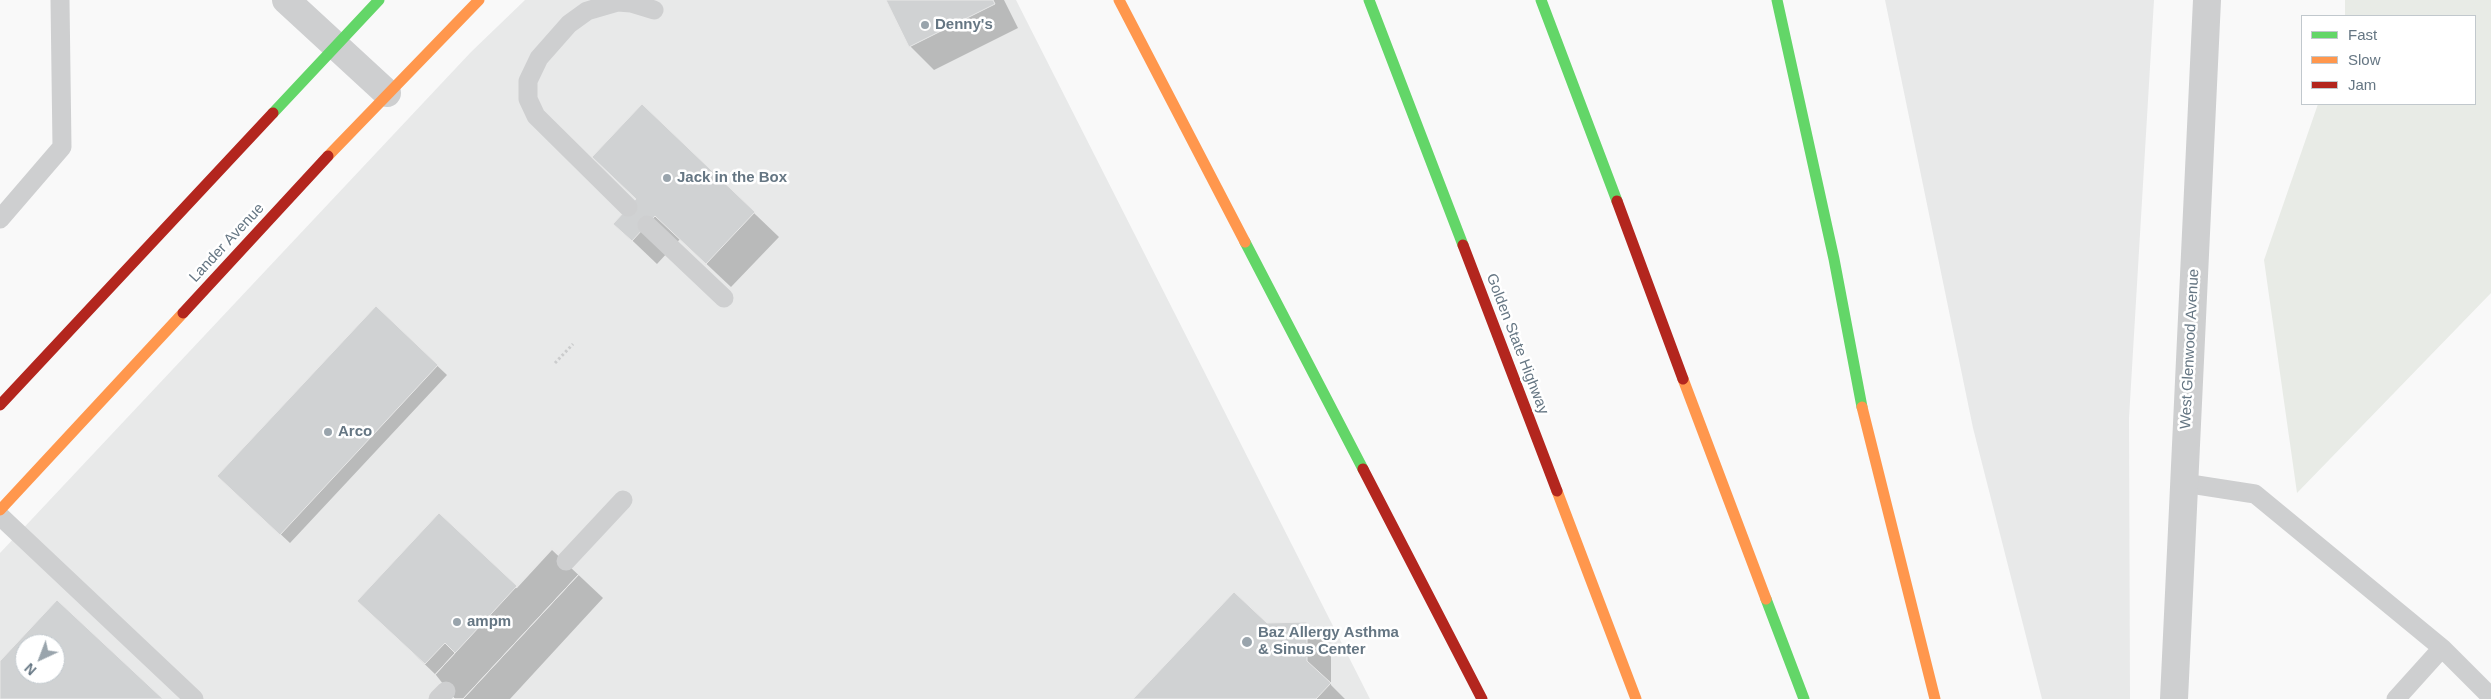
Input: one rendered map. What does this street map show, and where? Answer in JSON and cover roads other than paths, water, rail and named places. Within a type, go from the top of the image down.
[{"type":"main road","points":[[0,405],[379,0]]},
{"type":"main road","name":"Lander Avenue","points":[[0,510],[387,93],[479,0]]},
{"type":"main road","points":[[1119,0],[1482,699]]},
{"type":"main road","name":"Golden State Highway","points":[[1369,0],[1636,699]]},
{"type":"main road","points":[[1541,0],[1804,699]]},
{"type":"main road","points":[[1777,0],[1834,259],[1857,384],[1935,699]]},
{"type":"street","points":[[286,0],[387,93]]},
{"type":"street","name":"West Glenwood Avenue","points":[[2174,699],[2207,0]]},
{"type":"lane","points":[[0,219],[62,147],[60,0]]},
{"type":"lane","points":[[628,207],[536,116],[528,99],[528,81],[539,58],[569,24],[587,10],[618,2],[631,3],[654,10]]},
{"type":"lane","points":[[647,225],[724,298]]},
{"type":"lane","points":[[2184,482],[2255,494],[2442,648],[2491,697]]},
{"type":"lane","points":[[566,561],[623,500]]},
{"type":"lane","points":[[0,516],[194,699]]},
{"type":"lane","points":[[2396,699],[2442,648]]},
{"type":"place","name":"Denny's","points":[[925,25]]},
{"type":"place","name":"Jack in the Box","points":[[667,178]]},
{"type":"place","name":"Arco","points":[[328,432]]},
{"type":"place","name":"ampm","points":[[457,622]]},
{"type":"place","name":"Baz Allergy Asthma & Sinus Center","points":[[1247,642]]}]
